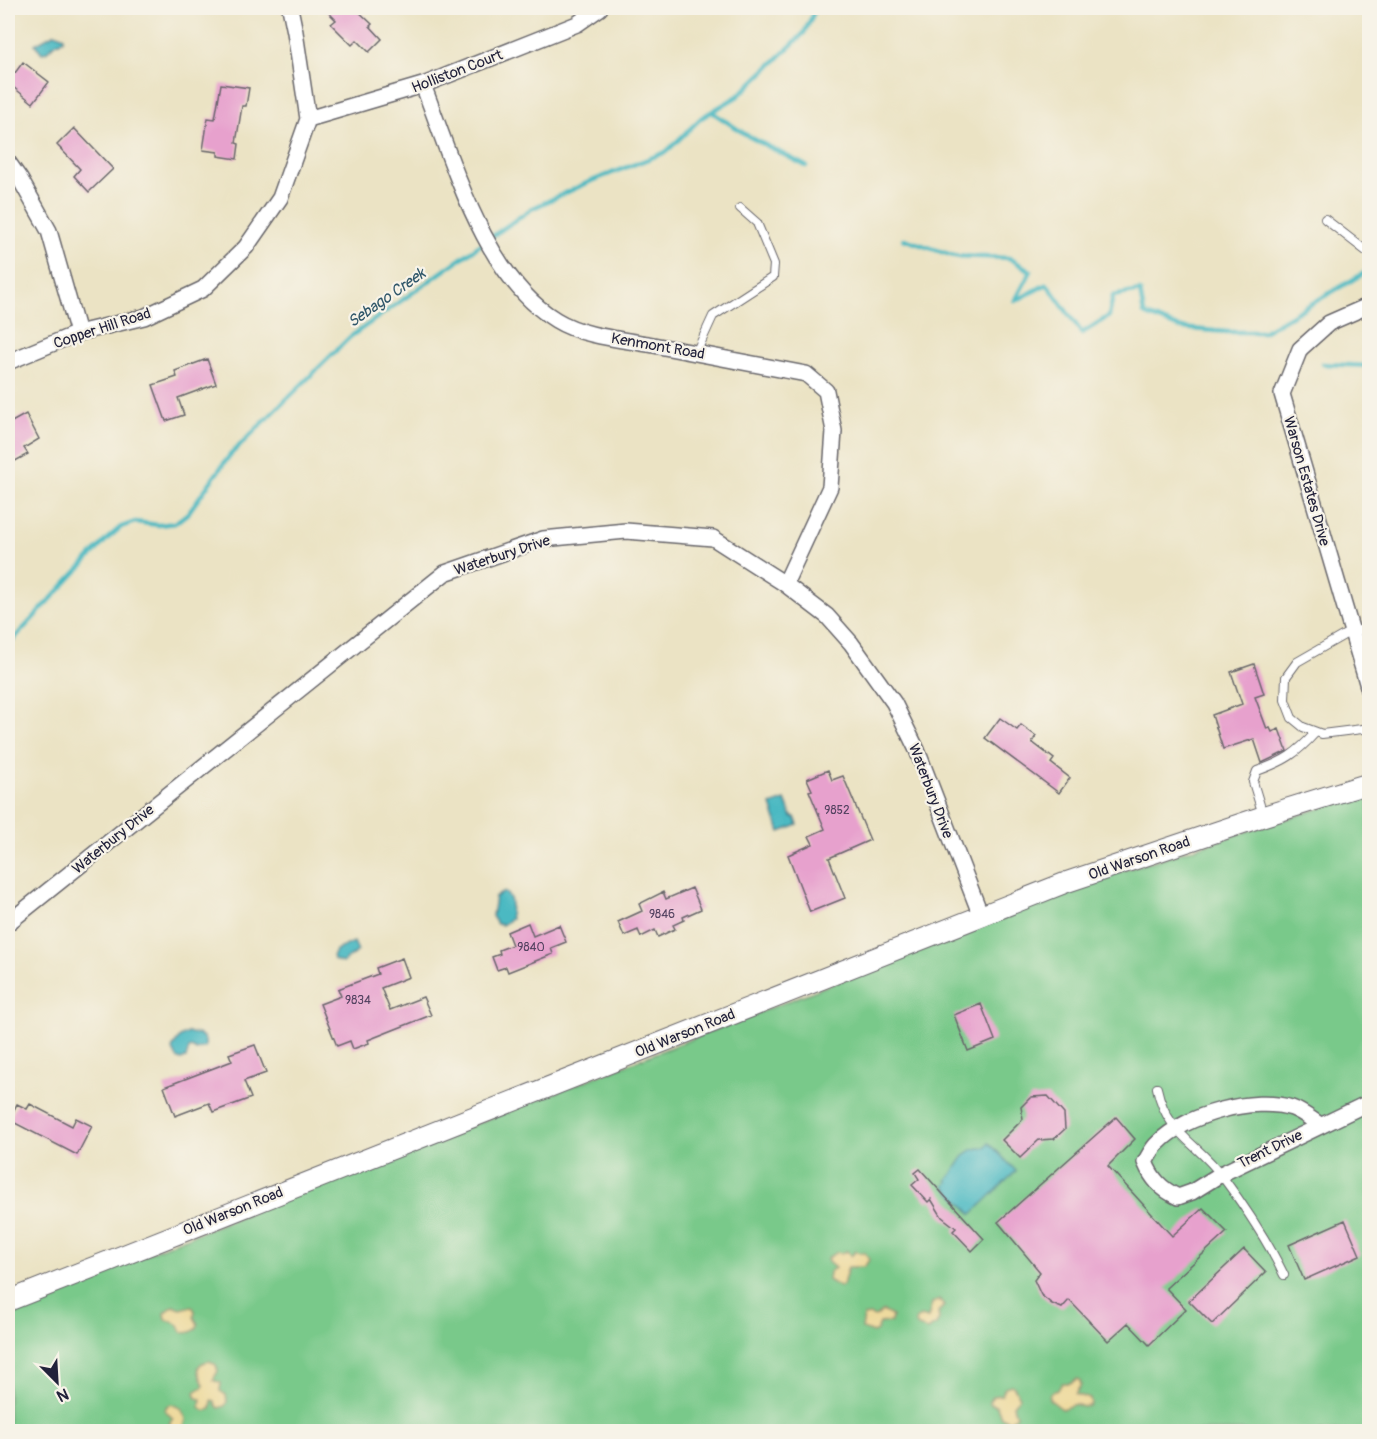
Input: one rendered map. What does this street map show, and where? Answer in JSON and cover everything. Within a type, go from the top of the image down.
[{"type":"street","name":"Copper Hill Road","points":[[8,362],[78,333],[144,316],[203,289],[246,247],[280,198],[308,119],[290,8]]},
{"type":"street","name":"Holliston Court","points":[[308,119],[423,85],[577,24],[600,8]]},
{"type":"street","name":"Kenmont Road","points":[[423,85],[479,229],[493,253],[526,297],[558,322],[592,334],[806,374],[826,391],[834,431],[830,487],[785,584]]},
{"type":"street","points":[[8,162],[49,231],[78,333]]},
{"type":"street","name":"Warson Estates Drive","points":[[1370,306],[1329,323],[1300,349],[1282,394],[1370,693]]},
{"type":"street","name":"Waterbury Drive","points":[[8,923],[445,573],[543,539],[626,531],[713,538],[785,584],[827,616],[851,643],[894,703],[917,750],[981,916]]},
{"type":"street","name":"Old Warson Road","points":[[8,1301],[1067,882],[1370,783]]},
{"type":"street","name":"Trent Drive","points":[[1320,1125],[1293,1108],[1254,1104],[1214,1112],[1176,1130],[1158,1143],[1145,1162],[1151,1177],[1166,1191],[1178,1197],[1370,1102]]},
{"type":"lane","points":[[696,353],[713,316],[773,277],[774,264],[757,223],[740,208]]},
{"type":"lane","points":[[1325,219],[1370,254]]},
{"type":"lane","points":[[1370,629],[1351,631],[1297,662],[1286,677],[1285,700],[1292,718],[1303,727],[1322,734],[1370,728]]},
{"type":"lane","points":[[1264,816],[1253,782],[1257,771],[1297,753],[1316,732]]},
{"type":"lane","points":[[1157,1088],[1166,1116],[1176,1130],[1221,1174],[1269,1244],[1284,1275]]},
{"type":"green space","points":[[1369,793],[1369,1431],[8,1432],[8,1308],[1106,876]]},
{"type":"sand","points":[[847,1251],[851,1256],[856,1251],[865,1253],[869,1260],[864,1267],[848,1267],[843,1285],[839,1287],[828,1280],[829,1272],[835,1268],[827,1258],[837,1252]]},
{"type":"sand","points":[[940,1300],[944,1306],[938,1312],[939,1319],[936,1325],[927,1330],[918,1327],[915,1322],[917,1318],[921,1316],[928,1318],[932,1303]]},
{"type":"sand","points":[[173,1306],[181,1309],[192,1306],[198,1324],[194,1330],[182,1332],[179,1325],[166,1319],[165,1313]]},
{"type":"sand","points":[[883,1311],[892,1316],[891,1322],[880,1323],[877,1331],[873,1333],[862,1329],[864,1316],[875,1317]]},
{"type":"sand","points":[[210,1361],[216,1365],[218,1371],[213,1380],[221,1383],[220,1391],[226,1395],[227,1401],[225,1406],[219,1408],[212,1400],[211,1409],[205,1411],[200,1407],[201,1399],[197,1398],[195,1392],[204,1386],[199,1367],[204,1362]]},
{"type":"sand","points":[[1077,1379],[1081,1385],[1075,1394],[1090,1399],[1089,1406],[1083,1407],[1075,1404],[1062,1409],[1049,1399],[1050,1393],[1058,1390],[1062,1383],[1070,1383]]},
{"type":"sand","points":[[1011,1385],[1020,1397],[1013,1405],[1016,1416],[1010,1421],[1001,1417],[997,1406],[990,1404],[989,1401],[993,1396],[1002,1395],[1005,1387]]},
{"type":"sand","points":[[171,1404],[181,1408],[186,1419],[184,1427],[179,1431],[170,1427],[170,1421],[173,1419],[165,1410]]},
{"type":"water","points":[[55,33],[64,37],[63,40],[42,53],[35,44]]},
{"type":"water","points":[[785,800],[798,825],[780,832],[771,805]]},
{"type":"water","points":[[504,892],[511,901],[511,919],[502,925],[497,924],[492,916],[495,897]]},
{"type":"water","points":[[354,942],[358,951],[342,963],[334,960],[333,954],[336,950]]},
{"type":"water","points":[[188,1033],[203,1037],[205,1047],[196,1050],[189,1048],[186,1058],[181,1060],[177,1058],[172,1048],[180,1037]]},
{"type":"water","points":[[989,1143],[1016,1171],[972,1214],[944,1186],[970,1151],[984,1148]]},
{"type":"building","points":[[324,8],[355,8],[372,24],[370,26],[382,39],[369,52],[357,40],[352,45],[331,24],[336,20]]},
{"type":"building","points":[[23,62],[49,82],[33,103],[8,83],[8,67],[15,73]]},
{"type":"building","points":[[221,84],[249,88],[246,106],[242,106],[236,143],[239,144],[237,159],[218,156],[218,152],[203,150],[208,118],[215,119]]},
{"type":"building","points":[[74,128],[113,169],[89,192],[74,176],[80,169],[57,145]]},
{"type":"building","points":[[207,359],[216,384],[178,398],[184,415],[166,421],[153,385],[177,377],[175,371]]},
{"type":"building","points":[[26,414],[39,439],[24,448],[28,454],[8,465],[8,424]]},
{"type":"building","points":[[1254,664],[1264,694],[1255,697],[1267,729],[1270,728],[1272,732],[1279,729],[1287,751],[1262,763],[1254,739],[1223,749],[1212,715],[1242,704],[1231,672]]},
{"type":"building","points":[[1000,718],[1017,730],[1021,725],[1036,736],[1032,742],[1054,759],[1051,763],[1070,778],[1059,793],[985,738]]},
{"type":"building","points":[[828,770],[832,780],[843,776],[870,840],[829,858],[845,898],[810,912],[788,855],[813,844],[809,836],[825,829],[809,791],[812,790],[807,779]]},
{"type":"building","points":[[692,888],[701,909],[683,917],[684,920],[673,925],[675,929],[658,937],[655,930],[641,937],[638,930],[624,936],[618,922],[642,911],[639,904],[663,892],[666,899]]},
{"type":"building","points":[[528,923],[533,936],[559,925],[566,942],[551,948],[553,954],[508,972],[506,967],[497,970],[492,957],[500,954],[499,950],[512,945],[507,932]]},
{"type":"building","points":[[402,958],[409,977],[381,988],[390,1010],[423,997],[431,1015],[368,1040],[369,1043],[353,1049],[350,1041],[337,1046],[320,1004],[341,996],[338,989],[378,974],[376,968]]},
{"type":"building","points":[[981,1004],[995,1040],[968,1051],[954,1015]]},
{"type":"building","points":[[255,1045],[266,1073],[244,1081],[251,1098],[213,1112],[209,1103],[175,1116],[164,1087],[232,1061],[229,1054]]},
{"type":"building","points":[[1048,1096],[1064,1114],[1065,1129],[1054,1139],[1039,1140],[1020,1158],[1002,1140],[1023,1119],[1021,1107],[1031,1097]]},
{"type":"building","points":[[17,1104],[27,1109],[30,1104],[72,1126],[76,1118],[92,1126],[77,1155],[9,1120]]},
{"type":"building","points":[[1116,1117],[1135,1139],[1108,1166],[1172,1236],[1203,1208],[1227,1232],[1166,1288],[1186,1309],[1149,1345],[1128,1323],[1108,1341],[1069,1300],[1062,1308],[1052,1304],[1041,1295],[1034,1280],[1040,1272],[998,1222]]},
{"type":"building","points":[[920,1169],[984,1239],[972,1251],[953,1231],[956,1228],[942,1217],[931,1199],[928,1202],[912,1185],[919,1179],[915,1173]]},
{"type":"building","points":[[1345,1220],[1360,1255],[1304,1280],[1289,1245]]},
{"type":"building","points":[[1244,1249],[1266,1272],[1212,1324],[1189,1301]]},
{"type":"waterway","name":"Sebago Creek","points":[[8,645],[107,539],[121,527],[135,522],[159,525],[175,523],[188,513],[230,455],[350,337],[531,209],[589,182],[666,152],[701,118],[738,96],[775,61],[804,33],[816,8]]},
{"type":"waterway","points":[[712,112],[748,136],[806,166]]},
{"type":"waterway","points":[[904,239],[954,256],[1009,258],[1031,271],[1015,301],[1047,284],[1082,333],[1109,316],[1113,296],[1140,291],[1144,314],[1180,328],[1263,332],[1366,272]]},
{"type":"waterway","points":[[1323,364],[1370,366]]}]
